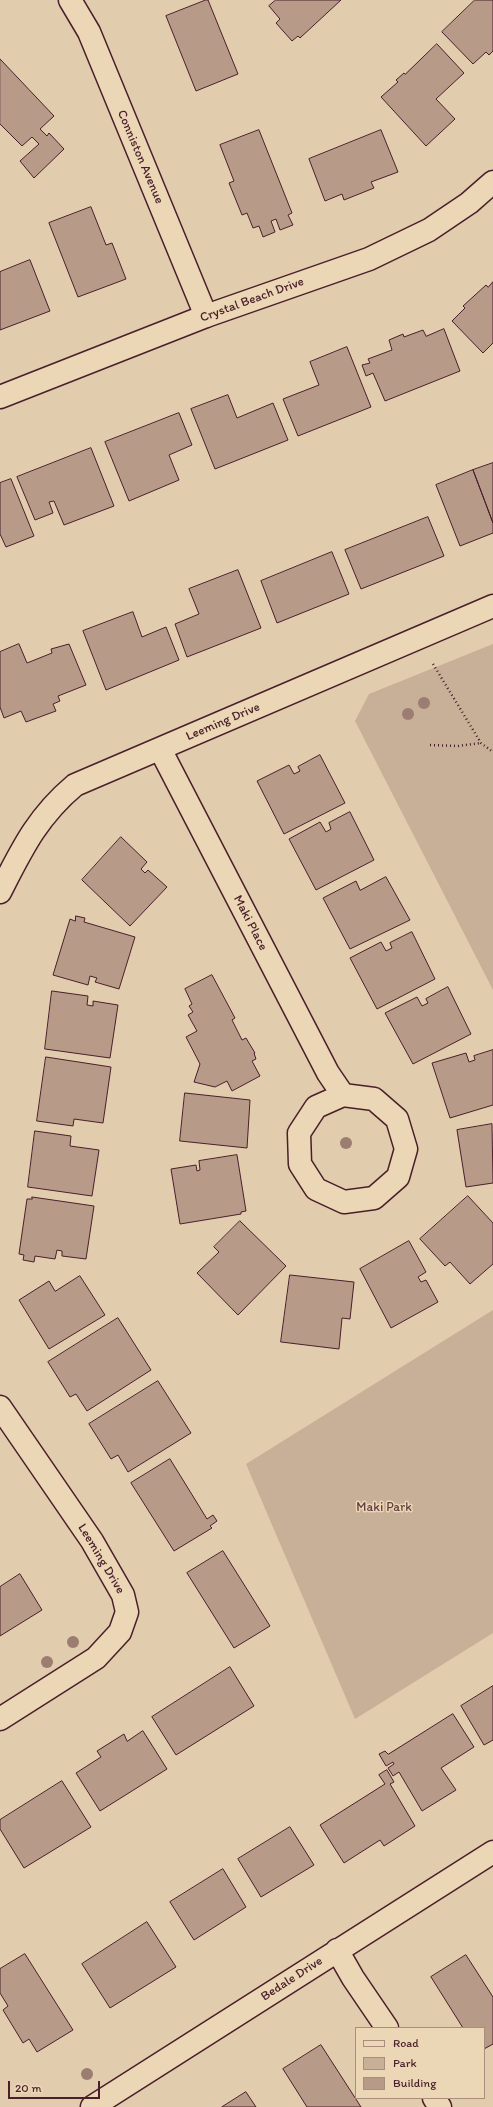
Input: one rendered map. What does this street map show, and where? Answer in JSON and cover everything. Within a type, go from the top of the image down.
[{"type":"street","name":"Conniston Avenue","points":[[70,0],[89,32],[206,316]]},
{"type":"street","name":"Crystal Beach Drive","points":[[0,397],[206,316],[368,259],[429,230],[469,203],[493,182]]},
{"type":"street","name":"Leeming Drive","points":[[0,892],[28,837],[57,800],[75,785],[493,606]]},
{"type":"street","name":"Maki Place","points":[[160,749],[328,1073],[344,1095]]},
{"type":"street","points":[[344,1095],[374,1099],[397,1119],[406,1148],[398,1178],[374,1198],[344,1202],[316,1189],[300,1164],[300,1133],[316,1107],[344,1095]]},
{"type":"street","name":"Leeming Drive","points":[[0,1407],[92,1541],[124,1595],[126,1612],[120,1632],[96,1658],[0,1719]]},
{"type":"street","name":"Bedale Drive","points":[[92,2107],[493,1852]]},
{"type":"street","points":[[337,1950],[353,1978],[386,2027]]},
{"type":"path","points":[[433,664],[481,743],[493,752]]},
{"type":"path","points":[[430,745],[458,746],[481,743]]},
{"type":"green space","points":[[493,644],[493,990],[355,721],[369,694]]},
{"type":"green space","name":"Maki Park","points":[[493,1310],[493,1633],[355,1719],[246,1464]]},
{"type":"building","points":[[208,0],[238,74],[196,91],[166,16]]},
{"type":"building","points":[[276,0],[341,0],[300,38],[298,36],[292,41],[276,23],[280,19],[269,6]]},
{"type":"building","points":[[475,0],[493,0],[493,51],[489,55],[486,52],[473,64],[442,32]]},
{"type":"building","points":[[437,44],[464,73],[436,99],[455,119],[426,146],[381,97],[398,82],[396,80],[404,73],[405,74]]},
{"type":"building","points":[[0,59],[54,116],[40,129],[47,136],[49,133],[64,149],[34,178],[20,161],[39,144],[32,137],[22,146],[0,124]]},
{"type":"building","points":[[259,130],[292,213],[288,215],[293,225],[280,230],[276,219],[271,221],[275,232],[263,237],[259,226],[253,228],[247,213],[242,215],[229,183],[234,181],[220,145]]},
{"type":"building","points":[[381,130],[398,172],[371,182],[374,188],[344,200],[342,194],[325,201],[309,159]]},
{"type":"building","points":[[91,207],[106,245],[112,243],[126,279],[78,297],[49,223]]},
{"type":"building","points":[[30,260],[50,311],[0,330],[0,272]]},
{"type":"building","points":[[493,282],[493,343],[483,353],[452,321],[465,308],[463,306],[486,285],[488,287]]},
{"type":"building","points":[[444,329],[460,371],[385,401],[373,373],[366,376],[362,365],[370,363],[368,359],[392,350],[389,340],[403,334],[404,337],[423,330],[426,336]]},
{"type":"building","points":[[347,347],[371,407],[298,436],[283,399],[319,385],[310,362]]},
{"type":"building","points":[[228,395],[237,418],[273,403],[288,440],[215,469],[191,409]]},
{"type":"building","points":[[179,413],[192,445],[169,455],[179,480],[129,501],[105,442]]},
{"type":"building","points":[[91,448],[114,506],[64,525],[54,501],[49,502],[53,513],[35,520],[17,477]]},
{"type":"building","points":[[493,463],[493,523],[473,470]]},
{"type":"building","points":[[473,470],[493,523],[493,533],[460,546],[436,485]]},
{"type":"building","points":[[11,479],[34,536],[6,547],[0,534],[0,483]]},
{"type":"building","points":[[428,517],[444,556],[361,589],[345,550]]},
{"type":"building","points":[[332,552],[349,594],[277,623],[261,581]]},
{"type":"building","points":[[238,570],[261,628],[187,657],[175,624],[199,614],[189,589]]},
{"type":"building","points":[[133,612],[142,637],[166,627],[179,660],[106,690],[83,631]]},
{"type":"building","points":[[19,644],[27,663],[52,653],[51,649],[69,644],[86,685],[58,696],[60,701],[53,704],[56,711],[26,722],[21,711],[4,718],[0,707],[0,652]]},
{"type":"building","points":[[320,755],[345,803],[284,834],[257,781],[289,765],[294,774],[300,771],[298,767]]},
{"type":"building","points":[[350,812],[374,860],[316,890],[289,839],[320,822],[326,832],[331,829],[329,823]]},
{"type":"building","points":[[121,837],[147,862],[141,869],[145,873],[148,870],[167,887],[130,926],[82,880]]},
{"type":"building","points":[[386,877],[410,920],[350,949],[323,898],[356,881],[360,890]]},
{"type":"building","points":[[76,916],[85,918],[84,922],[135,937],[119,989],[95,982],[97,978],[90,976],[88,985],[53,975],[70,919],[75,921]]},
{"type":"building","points":[[412,932],[435,979],[377,1009],[350,958],[381,942],[386,951],[392,948],[390,943]]},
{"type":"building","points":[[212,975],[235,1018],[232,1020],[242,1040],[246,1038],[255,1053],[256,1059],[252,1061],[260,1076],[232,1091],[227,1081],[215,1087],[194,1082],[200,1064],[186,1037],[197,1031],[188,1015],[193,1012],[189,1006],[192,1004],[185,989]]},
{"type":"building","points":[[448,987],[471,1034],[413,1064],[385,1013],[417,997],[422,1006],[428,1003],[426,999]]},
{"type":"building","points":[[52,991],[88,996],[87,1005],[93,1006],[93,1001],[118,1005],[110,1058],[45,1049]]},
{"type":"building","points":[[493,1050],[493,1105],[450,1118],[432,1063],[466,1053],[469,1062],[475,1060],[474,1056]]},
{"type":"building","points":[[46,1057],[111,1067],[103,1123],[74,1119],[73,1126],[37,1121]]},
{"type":"building","points":[[185,1093],[250,1100],[247,1148],[180,1141]]},
{"type":"building","points":[[492,1124],[493,1183],[466,1187],[457,1130]]},
{"type":"building","points":[[35,1131],[71,1136],[70,1146],[99,1150],[92,1196],[28,1187]]},
{"type":"building","points":[[237,1155],[246,1211],[241,1212],[241,1214],[180,1224],[171,1169],[196,1165],[197,1171],[200,1170],[199,1161]]},
{"type":"building","points":[[468,1196],[493,1223],[493,1264],[470,1284],[450,1262],[445,1266],[420,1239]]},
{"type":"building","points":[[32,1197],[94,1206],[86,1259],[62,1256],[62,1251],[57,1250],[55,1259],[35,1256],[34,1262],[23,1260],[24,1255],[19,1254],[27,1199],[32,1199]]},
{"type":"building","points":[[240,1221],[286,1266],[238,1315],[197,1273],[219,1252],[214,1247]]},
{"type":"building","points":[[409,1241],[426,1272],[418,1277],[421,1282],[426,1280],[438,1302],[391,1328],[360,1269]]},
{"type":"building","points":[[290,1275],[354,1282],[350,1319],[342,1318],[339,1349],[281,1342]]},
{"type":"building","points":[[80,1276],[105,1315],[49,1349],[19,1300],[49,1281],[55,1291]]},
{"type":"building","points":[[118,1318],[151,1370],[87,1411],[76,1394],[70,1397],[48,1362]]},
{"type":"building","points":[[158,1381],[191,1433],[128,1472],[118,1455],[111,1459],[89,1424]]},
{"type":"building","points":[[170,1459],[207,1519],[213,1515],[217,1521],[210,1526],[212,1528],[174,1551],[131,1483]]},
{"type":"building","points":[[223,1551],[270,1626],[234,1648],[187,1573]]},
{"type":"building","points":[[20,1574],[42,1610],[0,1636],[0,1587]]},
{"type":"building","points":[[230,1667],[254,1706],[176,1755],[152,1717]]},
{"type":"building","points":[[493,1686],[493,1740],[484,1745],[461,1706]]},
{"type":"building","points":[[453,1714],[474,1747],[441,1768],[456,1790],[422,1811],[399,1772],[393,1776],[388,1768],[394,1764],[393,1762],[386,1766],[379,1754],[385,1751],[388,1754]]},
{"type":"building","points":[[143,1731],[167,1769],[100,1811],[76,1773],[101,1757],[97,1751],[124,1734],[127,1741]]},
{"type":"building","points":[[387,1770],[394,1782],[390,1784],[415,1826],[384,1846],[380,1840],[344,1863],[320,1825],[385,1784],[379,1775]]},
{"type":"building","points":[[62,1781],[91,1827],[24,1868],[0,1829],[0,1820]]},
{"type":"building","points":[[290,1827],[314,1865],[261,1897],[238,1859]]},
{"type":"building","points":[[223,1869],[246,1907],[194,1940],[170,1902]]},
{"type":"building","points":[[147,1922],[176,1967],[110,2008],[82,1964]]},
{"type":"building","points":[[25,1954],[73,2030],[37,2052],[29,2039],[23,2043],[3,2010],[8,2006],[0,1993],[0,1969]]},
{"type":"building","points":[[466,1955],[493,1997],[493,2044],[485,2048],[485,2027],[462,2027],[431,1977]]},
{"type":"building","points":[[321,2045],[361,2107],[307,2107],[283,2069]]},
{"type":"building","points":[[246,2092],[256,2107],[222,2107]]}]
